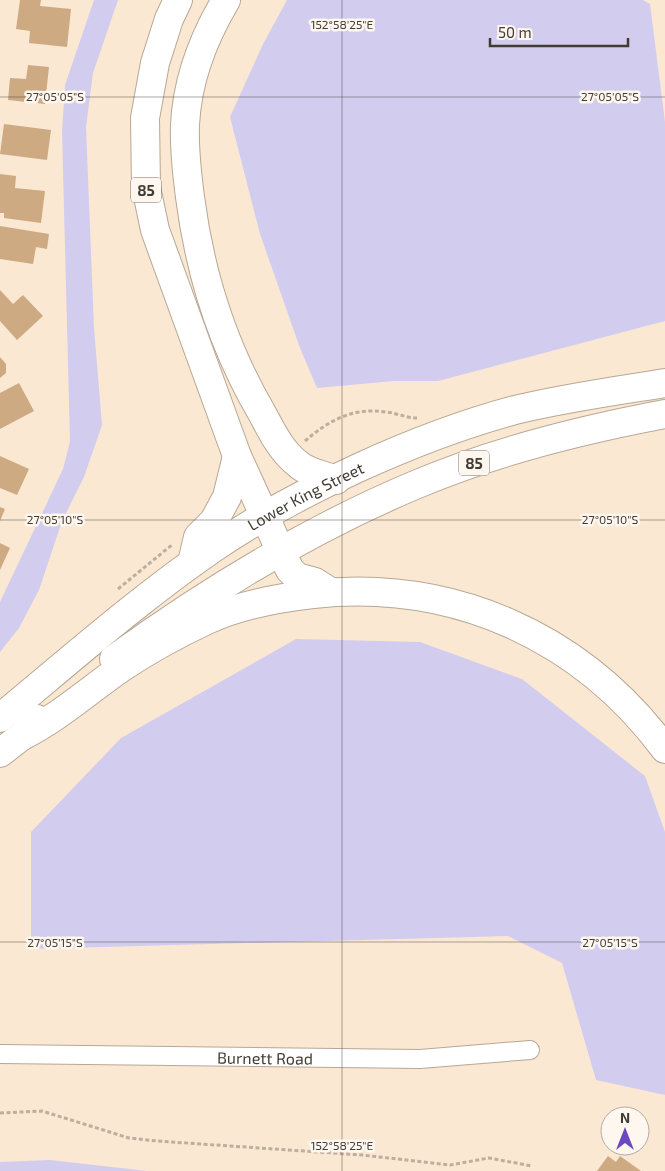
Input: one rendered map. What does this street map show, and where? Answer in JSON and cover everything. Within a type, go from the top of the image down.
[{"type":"main road","name":"85","points":[[178,0],[160,47],[149,91],[145,126],[146,187],[155,230],[237,456],[280,552],[328,524],[416,484],[538,442],[665,414]]},
{"type":"main road","points":[[226,0],[206,38],[195,70],[185,125],[187,173],[199,257],[217,319],[235,362],[275,437],[299,465],[336,480]]},
{"type":"main road","name":"Lower King Street","points":[[0,718],[192,563],[265,517],[336,480],[407,448],[515,410],[665,383]]},
{"type":"main road","points":[[192,563],[198,538],[214,521],[227,497],[237,456]]},
{"type":"main road","points":[[0,754],[22,736],[40,716],[128,649],[178,614],[280,552],[297,577],[315,582],[331,592]]},
{"type":"main road","points":[[22,736],[45,724],[122,667],[209,619],[268,600],[331,592],[389,593],[420,596],[470,609],[527,630],[575,659],[620,696],[665,749]]},
{"type":"street","name":"Burnett Road","points":[[0,1054],[420,1059],[530,1050]]},
{"type":"path","points":[[0,1113],[42,1111],[129,1138],[157,1141],[362,1155],[450,1165],[489,1158],[532,1166]]},
{"type":"shaded area","points":[[94,0],[118,0],[93,73],[86,127],[94,328],[102,425],[84,477],[62,521],[39,590],[19,628],[0,652],[0,602],[63,469],[70,441],[62,132],[65,85]]},
{"type":"shaded area","points":[[287,0],[643,0],[650,4],[665,122],[665,321],[438,381],[394,381],[317,388],[300,348],[260,234],[230,117],[263,44]]},
{"type":"shaded area","points":[[296,639],[420,642],[522,679],[645,776],[665,832],[665,1095],[596,1080],[562,963],[508,936],[31,949],[31,832],[121,738]]},
{"type":"shaded area","points":[[50,1160],[147,1171],[0,1171],[0,1162]]},
{"type":"building","points":[[20,0],[41,0],[40,6],[71,9],[67,47],[29,43],[30,31],[16,29]]},
{"type":"building","points":[[28,65],[49,67],[45,104],[8,100],[10,78],[26,79]]},
{"type":"building","points":[[4,124],[51,130],[47,160],[0,154]]},
{"type":"building","points":[[0,174],[16,176],[15,188],[45,191],[41,223],[4,218],[4,213],[0,213]]},
{"type":"building","points":[[0,226],[49,234],[47,249],[36,247],[33,264],[0,259]]},
{"type":"building","points":[[0,290],[13,304],[23,295],[43,316],[17,340],[0,321]]},
{"type":"building","points":[[0,357],[6,364],[6,373],[0,378]]},
{"type":"building","points":[[19,383],[34,411],[0,429],[0,393]]},
{"type":"building","points":[[0,456],[29,469],[17,495],[0,488]]},
{"type":"building","points":[[0,507],[5,509],[0,521]]},
{"type":"building","points":[[0,543],[10,548],[0,570]]},
{"type":"building","points":[[608,1156],[616,1162],[620,1156],[641,1171],[597,1171]]}]
